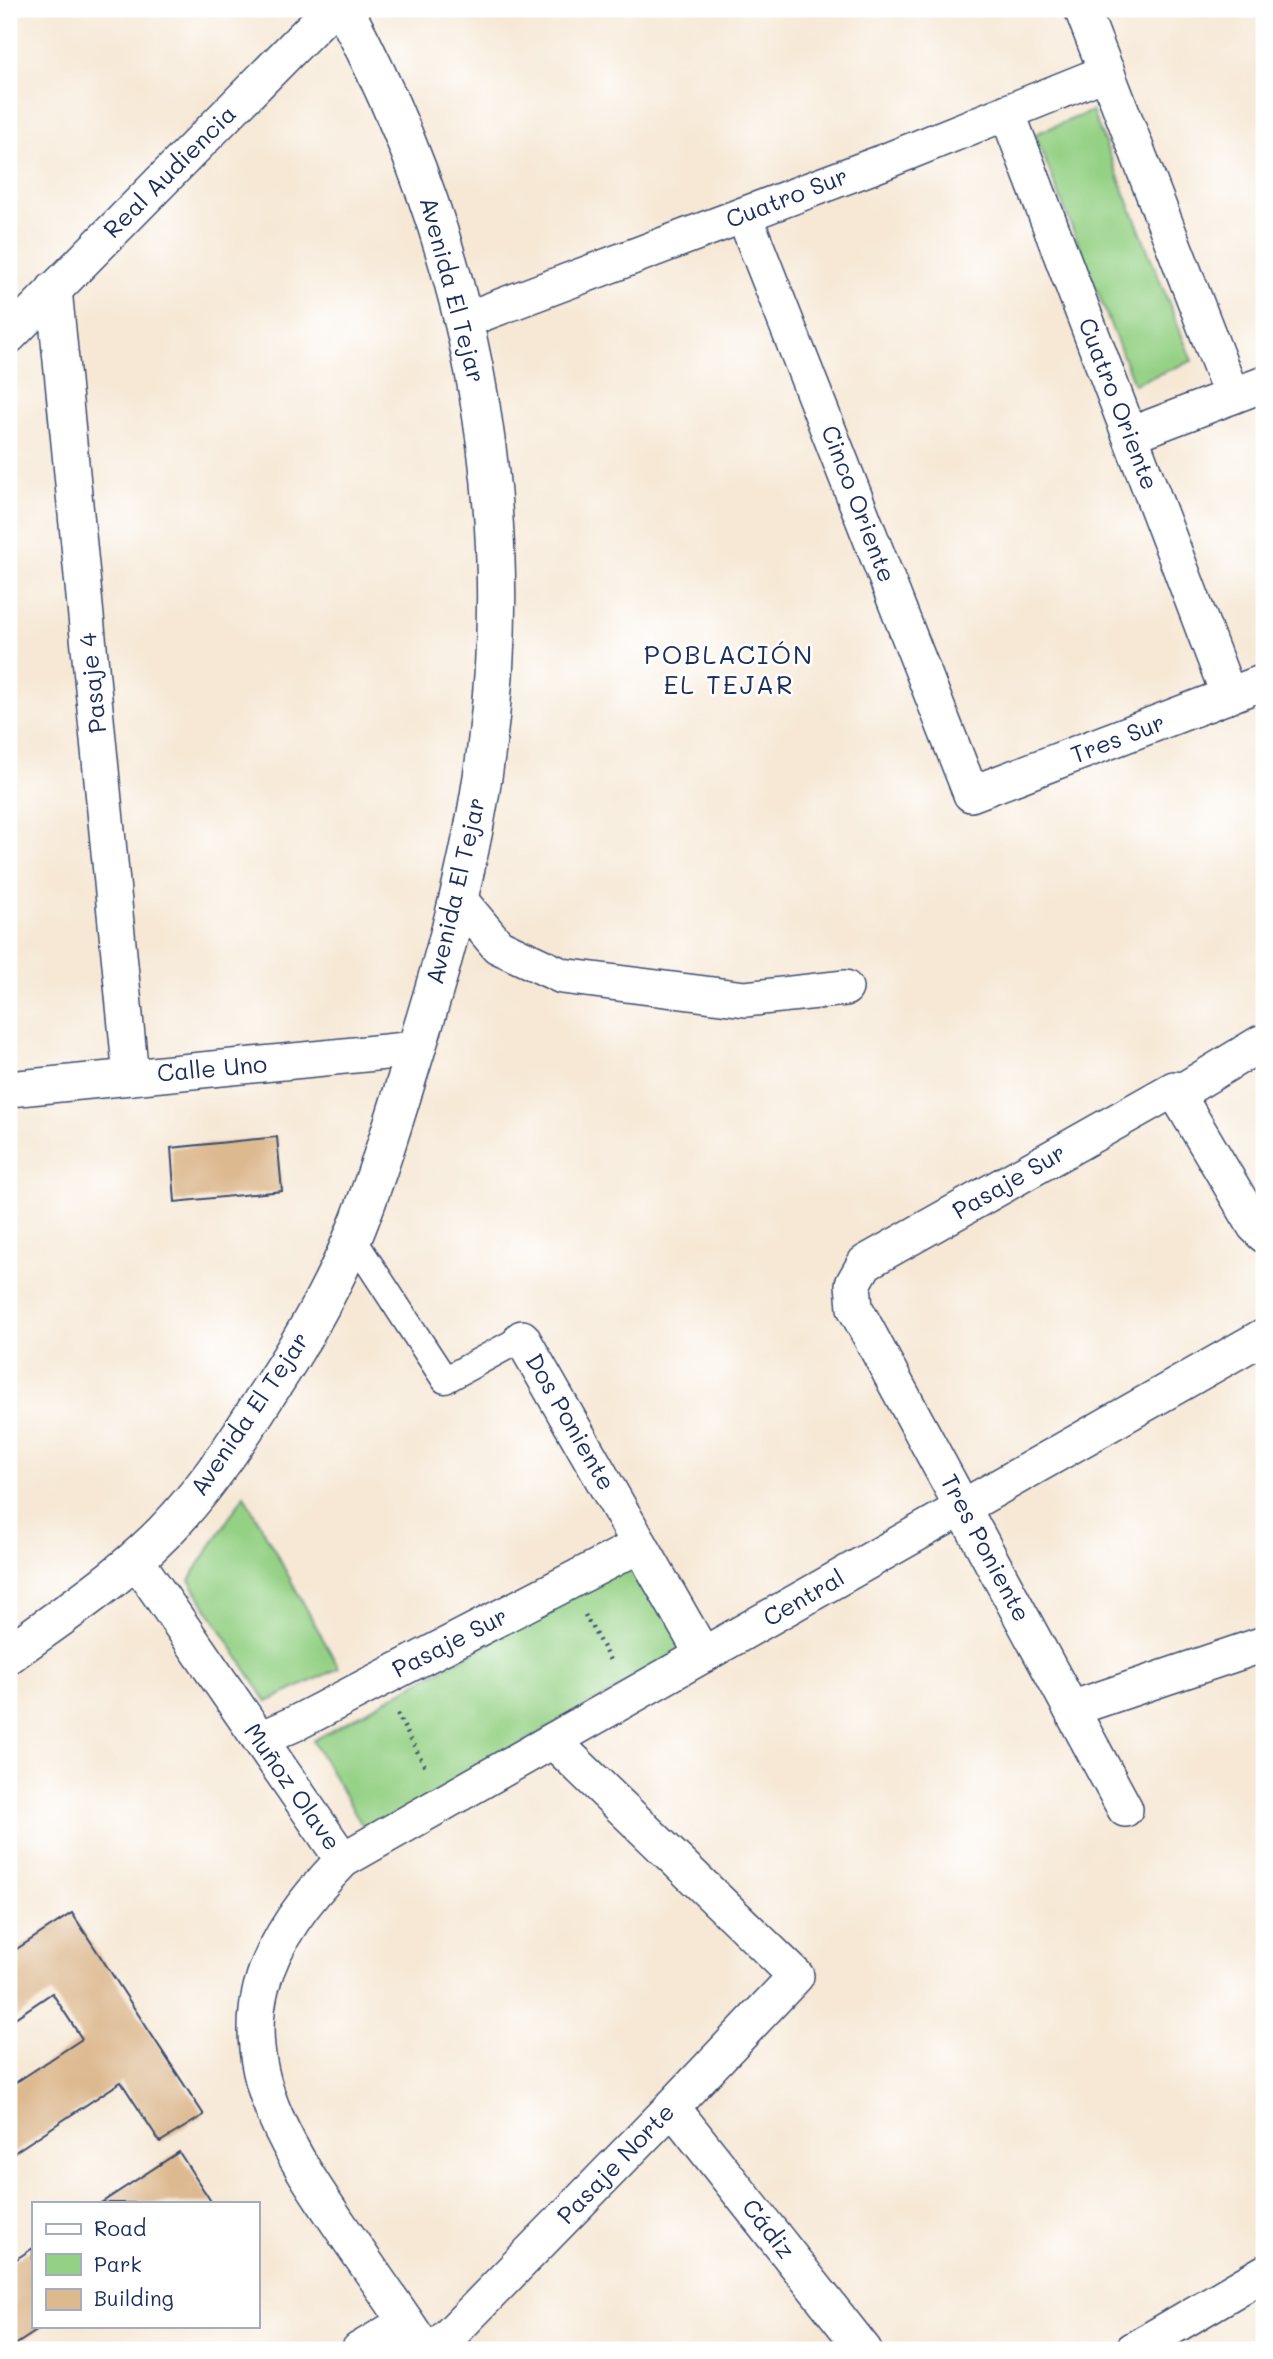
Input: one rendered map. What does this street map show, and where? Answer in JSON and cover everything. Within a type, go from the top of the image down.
[{"type":"street","name":"Real Audiencia","points":[[9,336],[331,9]]},
{"type":"street","name":"Avenida El Tejar","points":[[9,1654],[136,1560],[180,1515],[230,1452],[305,1336],[353,1239],[383,1156],[416,1049],[475,826],[494,678],[496,604],[495,532],[479,389],[465,320],[420,174],[380,79],[344,9]]},
{"type":"street","points":[[1082,9],[1107,72],[1248,390],[1130,435]]},
{"type":"street","name":"Cuatro Sur","points":[[465,320],[744,215],[1107,72]]},
{"type":"street","name":"Cuatro Oriente","points":[[1007,112],[1229,696]]},
{"type":"street","name":"Cinco Oriente","points":[[744,215],[971,794]]},
{"type":"street","name":"Pasaje 4","points":[[54,289],[131,1077]]},
{"type":"street","name":"Tres Sur","points":[[971,794],[1264,682]]},
{"type":"street","points":[[458,898],[498,946],[562,976],[745,999],[845,988]]},
{"type":"street","name":"Pasaje Sur","points":[[853,1284],[865,1263],[1261,1044]]},
{"type":"street","name":"Calle Uno","points":[[9,1089],[416,1049]]},
{"type":"street","points":[[1175,1091],[1255,1226],[1264,1235]]},
{"type":"street","name":"Dos Poniente","points":[[353,1239],[445,1380],[522,1338],[703,1655]]},
{"type":"street","name":"Tres Poniente","points":[[853,1284],[855,1308],[1125,1810]]},
{"type":"street","name":"Central","points":[[343,1860],[1264,1336]]},
{"type":"street","name":"Pasaje Sur","points":[[260,1739],[640,1545]]},
{"type":"street","name":"Muñoz Olave","points":[[136,1560],[343,1860],[300,1907],[270,1961],[257,2012],[258,2055],[272,2109],[297,2162],[416,2336]]},
{"type":"street","points":[[1071,1709],[1264,1644]]},
{"type":"street","name":"Pasaje Norte","points":[[435,2350],[796,1976],[553,1741]]},
{"type":"street","name":"Cádiz","points":[[672,2107],[864,2350]]},
{"type":"street","points":[[1133,2350],[1264,2273]]},
{"type":"street","points":[[359,2350],[416,2336]]},
{"type":"path","points":[[567,1583],[631,1696]]},
{"type":"path","points":[[378,1680],[444,1802]]},
{"type":"green space","points":[[1092,111],[1192,361],[1134,384],[1035,134]]},
{"type":"green space","points":[[244,1495],[339,1668],[267,1702],[189,1580]]},
{"type":"green space","points":[[653,1551],[702,1641],[366,1832],[313,1741]]},
{"type":"building","points":[[277,1137],[282,1191],[175,1202],[171,1148]]},
{"type":"building","points":[[72,1913],[204,2115],[160,2142],[121,2082],[9,2156],[9,2087],[82,2039],[52,1993],[9,2022],[9,1954]]},
{"type":"building","points":[[179,2152],[211,2202],[103,2202]]},
{"type":"building","points":[[32,2249],[32,2328],[41,2328],[9,2349],[9,2264]]},
{"type":"district","name":"POBLACIÓN EL TEJAR","points":[[729,670]]}]
